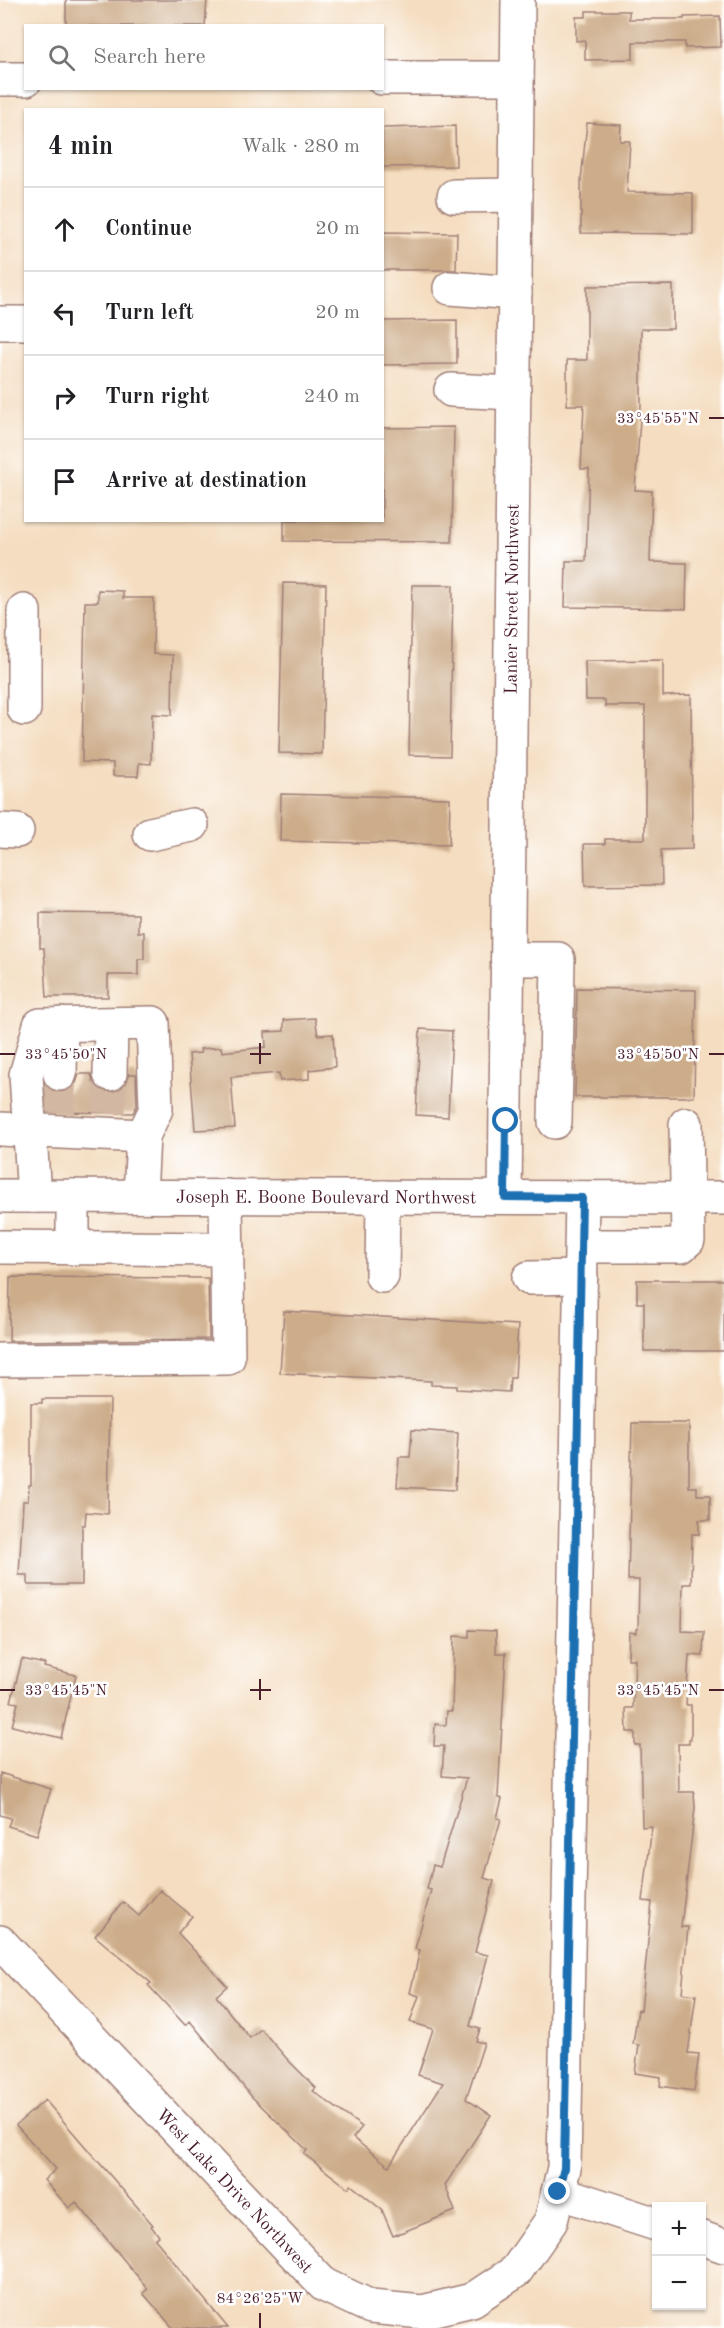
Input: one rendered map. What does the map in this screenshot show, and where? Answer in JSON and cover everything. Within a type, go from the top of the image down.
[{"type":"street","name":"Lanier Street Northwest","points":[[505,1197],[532,1122],[508,959],[518,0]]},
{"type":"street","points":[[384,78],[517,78]]},
{"type":"street","points":[[0,79],[24,79]]},
{"type":"street","points":[[454,196],[516,195]]},
{"type":"street","points":[[450,288],[515,293]]},
{"type":"street","points":[[0,323],[24,323]]},
{"type":"street","points":[[451,390],[514,393]]},
{"type":"street","points":[[16,618],[24,709]]},
{"type":"street","points":[[150,834],[192,825]]},
{"type":"street","points":[[508,959],[558,959],[532,1122]]},
{"type":"street","points":[[34,1196],[36,1126],[26,1075],[40,1025],[153,1023],[156,1109],[143,1136],[140,1196]]},
{"type":"street","points":[[60,1074],[61,1024]]},
{"type":"street","points":[[110,1074],[111,1025]]},
{"type":"street","points":[[36,1126],[108,1123],[143,1136]]},
{"type":"street","points":[[529,1278],[581,1262],[681,1246],[688,1240],[686,1124]]},
{"type":"street","name":"Joseph E. Boone Boulevard Northwest","points":[[0,1196],[724,1198]]},
{"type":"street","points":[[72,1196],[73,1248]]},
{"type":"street","points":[[0,1360],[228,1358],[226,1196]]},
{"type":"street","points":[[382,1276],[383,1197]]},
{"type":"street","name":"West Lake Drive Northwest","points":[[0,1942],[324,2284],[371,2307],[422,2312],[472,2300],[516,2271],[551,2221],[564,2168],[582,1198]]},
{"type":"street","points":[[0,1247],[227,1249]]},
{"type":"street","points":[[558,2192],[645,2220]]},
{"type":"street","points":[[706,2239],[724,2246]]},
{"type":"building","points":[[66,0],[207,0],[205,24],[66,24]]},
{"type":"building","points":[[586,11],[629,11],[629,19],[684,19],[684,17],[720,16],[721,47],[685,48],[685,42],[633,42],[633,59],[585,60],[585,40],[576,41],[576,17],[586,17]]},
{"type":"building","points":[[587,123],[621,125],[620,141],[630,141],[627,192],[693,193],[693,234],[581,233],[581,180]]},
{"type":"building","points":[[455,126],[456,166],[384,167],[384,128]]},
{"type":"building","points":[[384,232],[457,233],[456,270],[384,270]]},
{"type":"building","points":[[673,285],[673,329],[641,329],[641,405],[635,490],[652,491],[650,562],[687,563],[686,609],[565,607],[566,561],[586,561],[589,469],[581,469],[584,405],[567,405],[567,360],[587,360],[587,286]]},
{"type":"building","points":[[457,320],[457,364],[384,365],[384,321]]},
{"type":"building","points":[[454,427],[452,542],[284,541],[284,522],[384,522],[384,428]]},
{"type":"building","points":[[283,583],[326,584],[322,754],[279,753]]},
{"type":"building","points":[[412,585],[453,585],[450,756],[409,755]]},
{"type":"building","points":[[98,590],[123,591],[123,598],[154,598],[153,654],[173,655],[172,715],[152,714],[151,764],[139,763],[138,776],[113,776],[113,763],[82,762],[85,602],[98,602]]},
{"type":"building","points":[[663,660],[663,696],[691,695],[692,849],[661,850],[662,885],[585,886],[584,844],[605,844],[605,839],[645,839],[645,706],[605,706],[605,700],[586,700],[585,661]]},
{"type":"building","points":[[281,794],[450,798],[449,845],[280,841]]},
{"type":"building","points":[[40,913],[138,914],[138,932],[144,932],[144,959],[138,959],[138,975],[108,975],[108,997],[47,997],[44,948],[40,948]]},
{"type":"building","points":[[577,988],[696,990],[694,1097],[575,1097]]},
{"type":"building","points":[[315,1018],[318,1035],[333,1034],[335,1067],[309,1070],[309,1079],[280,1081],[279,1073],[231,1077],[235,1128],[195,1130],[189,1054],[201,1053],[200,1049],[221,1047],[222,1052],[266,1047],[265,1032],[284,1031],[284,1020]]},
{"type":"building","points":[[420,1029],[452,1031],[448,1117],[416,1115]]},
{"type":"building","points":[[79,1074],[91,1074],[94,1084],[100,1090],[110,1093],[120,1090],[126,1084],[129,1074],[136,1074],[137,1105],[133,1113],[47,1112],[45,1085],[59,1093],[69,1091],[76,1083]]},
{"type":"building","points":[[10,1277],[208,1278],[209,1339],[9,1341]]},
{"type":"building","points":[[637,1280],[724,1280],[724,1351],[644,1351],[644,1303],[637,1303]]},
{"type":"building","points":[[284,1311],[518,1325],[515,1378],[510,1378],[509,1392],[457,1389],[457,1386],[431,1385],[431,1381],[280,1373]]},
{"type":"building","points":[[42,1399],[110,1399],[108,1514],[86,1512],[85,1525],[82,1525],[82,1585],[28,1585],[28,1575],[19,1575],[23,1501],[28,1501],[29,1485],[31,1485],[31,1403],[42,1403]]},
{"type":"building","points":[[632,1423],[689,1423],[689,1487],[697,1487],[697,1495],[710,1495],[710,1520],[699,1520],[699,1534],[692,1534],[691,1584],[683,1584],[682,1631],[704,1632],[703,1656],[689,1655],[686,1705],[691,1705],[691,1739],[689,1739],[689,1744],[678,1744],[679,1792],[694,1792],[695,1808],[681,1927],[688,1927],[682,1993],[696,1995],[688,2053],[699,2054],[694,2091],[660,2086],[661,2077],[635,2073],[639,2045],[633,2044],[638,2009],[641,2010],[652,1902],[643,1901],[652,1826],[642,1827],[640,1745],[635,1745],[635,1732],[627,1732],[626,1708],[633,1708],[635,1659],[628,1659],[629,1632],[636,1633],[638,1629],[639,1580],[628,1580]]},
{"type":"building","points":[[412,1430],[458,1433],[455,1490],[397,1487],[399,1457],[410,1457]]},
{"type":"building","points":[[469,1630],[496,1631],[496,1653],[506,1653],[498,1797],[502,1799],[497,1818],[501,1819],[484,1878],[494,1881],[475,1952],[488,1955],[470,2026],[480,2029],[476,2041],[484,2043],[466,2099],[491,2115],[445,2185],[455,2211],[393,2236],[382,2210],[351,2185],[348,2188],[304,2154],[307,2150],[252,2097],[190,2021],[185,2025],[148,1985],[151,1983],[95,1936],[123,1902],[139,1916],[160,1890],[192,1916],[178,1933],[227,1986],[216,1996],[250,2038],[261,2029],[316,2088],[313,2091],[362,2127],[353,2138],[389,2166],[443,2083],[418,2075],[433,2029],[410,2022],[419,1996],[410,1993],[420,1950],[415,1949],[431,1890],[427,1889],[433,1865],[440,1867],[467,1778],[442,1776],[444,1746],[434,1746],[435,1724],[446,1725],[447,1711],[452,1711],[454,1636],[469,1637]]},
{"type":"building","points":[[22,1659],[76,1675],[61,1738],[12,1726],[18,1703],[11,1702]]},
{"type":"building","points":[[0,1773],[51,1789],[37,1835],[8,1826],[11,1818],[0,1815]]},
{"type":"building","points":[[45,2100],[153,2225],[151,2226],[159,2236],[155,2239],[228,2328],[173,2328],[143,2293],[148,2289],[76,2202],[69,2208],[44,2180],[56,2169],[16,2125]]},
{"type":"tunnel","points":[[58,1113],[60,1074]]},
{"type":"tunnel","points":[[109,1113],[110,1074]]},
{"type":"route","points":[[506,1121],[505,1197],[582,1198],[564,2168],[558,2192]]}]
